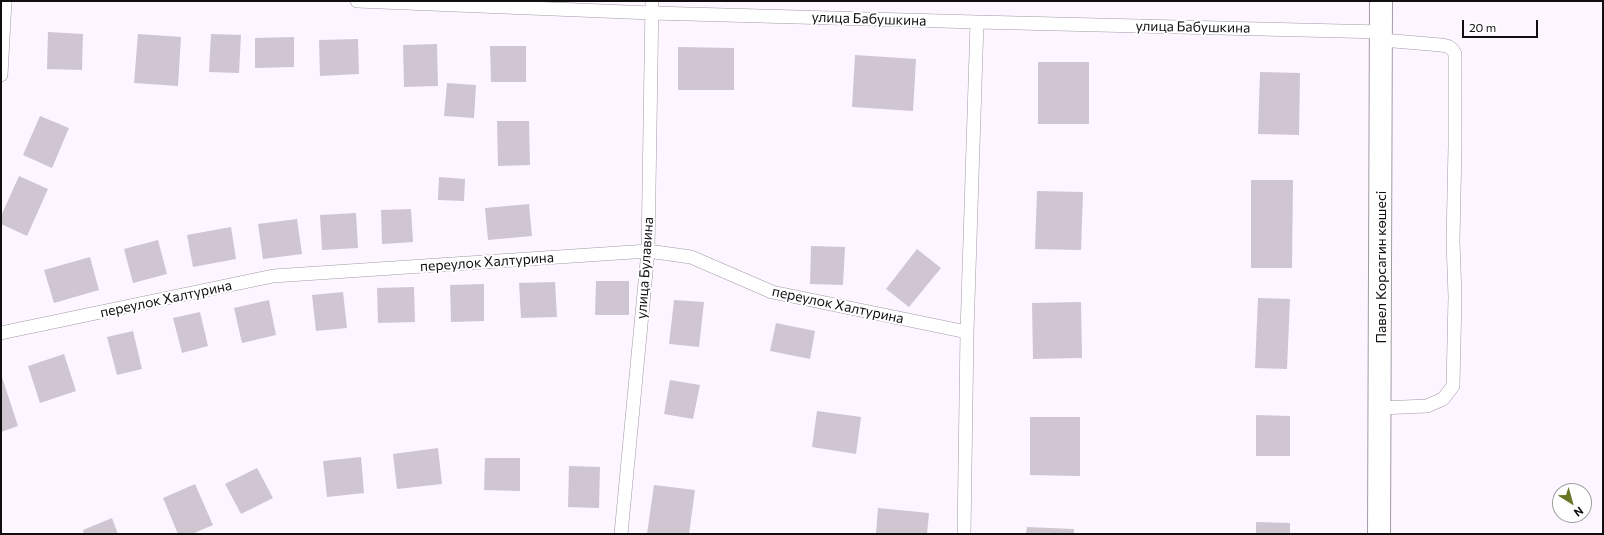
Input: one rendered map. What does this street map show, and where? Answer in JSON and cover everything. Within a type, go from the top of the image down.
[{"type":"street","name":"Павел Корсагин көшесі","points":[[1379,534],[1381,1]]},
{"type":"lane","points":[[1,75],[4,1]]},
{"type":"lane","name":"улица Бабушкина","points":[[357,1],[652,7],[978,22],[1382,36],[1450,47],[1455,54],[1453,241],[1455,298],[1453,386],[1443,399],[1427,406],[1380,408]]},
{"type":"lane","name":"улица Булавина","points":[[621,534],[648,251],[652,7]]},
{"type":"lane","points":[[964,534],[967,332],[978,22]]},
{"type":"lane","name":"переулок Халтурина","points":[[1,333],[274,276],[648,251],[691,257],[772,292],[967,332]]},
{"type":"building","points":[[48,32],[83,34],[82,70],[47,69]]},
{"type":"building","points":[[138,34],[181,37],[178,86],[134,83]]},
{"type":"building","points":[[211,34],[241,35],[239,73],[209,72]]},
{"type":"building","points":[[294,37],[294,67],[255,68],[255,38]]},
{"type":"building","points":[[358,39],[359,74],[320,76],[319,40]]},
{"type":"building","points":[[437,44],[438,86],[404,87],[403,45]]},
{"type":"building","points":[[490,46],[526,46],[526,82],[491,82]]},
{"type":"building","points":[[678,47],[734,48],[734,90],[678,90]]},
{"type":"building","points":[[855,55],[916,59],[913,111],[852,107]]},
{"type":"building","points":[[1038,62],[1089,62],[1089,124],[1038,124]]},
{"type":"building","points":[[1260,72],[1300,73],[1299,135],[1258,134]]},
{"type":"building","points":[[447,83],[476,85],[474,118],[444,116]]},
{"type":"building","points":[[40,116],[69,128],[52,168],[23,155]]},
{"type":"building","points":[[497,121],[529,121],[530,165],[498,166]]},
{"type":"building","points":[[19,176],[48,189],[27,236],[1,224],[1,216]]},
{"type":"building","points":[[439,177],[465,179],[464,201],[438,200]]},
{"type":"building","points":[[1251,180],[1293,180],[1292,268],[1251,268]]},
{"type":"building","points":[[1037,191],[1083,192],[1081,250],[1035,249]]},
{"type":"building","points":[[529,204],[532,236],[488,240],[485,208]]},
{"type":"building","points":[[411,209],[413,242],[382,244],[381,210]]},
{"type":"building","points":[[356,213],[358,248],[322,250],[320,215]]},
{"type":"building","points":[[297,219],[302,254],[263,259],[258,224]]},
{"type":"building","points":[[231,227],[236,259],[193,267],[187,235]]},
{"type":"building","points":[[158,240],[167,274],[133,283],[124,249]]},
{"type":"building","points":[[811,246],[845,247],[843,285],[810,284]]},
{"type":"building","points":[[917,249],[941,268],[909,307],[886,289]]},
{"type":"building","points":[[90,257],[99,290],[54,303],[44,270]]},
{"type":"building","points":[[596,281],[629,281],[629,315],[595,315]]},
{"type":"building","points":[[555,282],[557,317],[521,318],[519,283]]},
{"type":"building","points":[[484,284],[484,321],[451,322],[450,285]]},
{"type":"building","points":[[414,287],[415,322],[378,323],[377,288]]},
{"type":"building","points":[[343,292],[347,328],[316,331],[312,295]]},
{"type":"building","points":[[1258,298],[1290,299],[1287,369],[1255,368]]},
{"type":"building","points":[[269,300],[276,335],[242,343],[234,308]]},
{"type":"building","points":[[674,300],[704,302],[699,347],[669,344]]},
{"type":"building","points":[[1081,302],[1082,358],[1033,359],[1032,303]]},
{"type":"building","points":[[200,312],[208,346],[182,353],[173,318]]},
{"type":"building","points":[[776,323],[815,331],[810,359],[770,351]]},
{"type":"building","points":[[133,331],[142,369],[117,375],[107,337]]},
{"type":"building","points":[[64,354],[76,391],[40,403],[28,366]]},
{"type":"building","points":[[1,374],[18,426],[1,432]]},
{"type":"building","points":[[670,380],[700,385],[693,419],[664,414]]},
{"type":"building","points":[[817,411],[861,417],[856,454],[812,447]]},
{"type":"building","points":[[1256,415],[1290,416],[1290,456],[1256,456]]},
{"type":"building","points":[[1030,417],[1080,417],[1080,476],[1030,475]]},
{"type":"building","points":[[438,448],[442,484],[397,489],[393,454]]},
{"type":"building","points":[[361,457],[364,493],[327,497],[323,461]]},
{"type":"building","points":[[485,458],[520,458],[520,491],[484,490]]},
{"type":"building","points":[[569,466],[600,467],[599,508],[568,507]]},
{"type":"building","points":[[257,468],[273,498],[241,514],[225,484]]},
{"type":"building","points":[[195,484],[213,525],[192,534],[178,534],[163,498]]},
{"type":"building","points":[[654,485],[695,490],[689,534],[647,534]]},
{"type":"building","points":[[878,508],[929,513],[927,534],[876,534]]},
{"type":"building","points":[[112,518],[118,534],[84,534],[83,530]]},
{"type":"building","points":[[1256,522],[1290,523],[1290,534],[1256,534]]},
{"type":"building","points":[[1027,527],[1074,529],[1074,534],[1026,534]]}]
